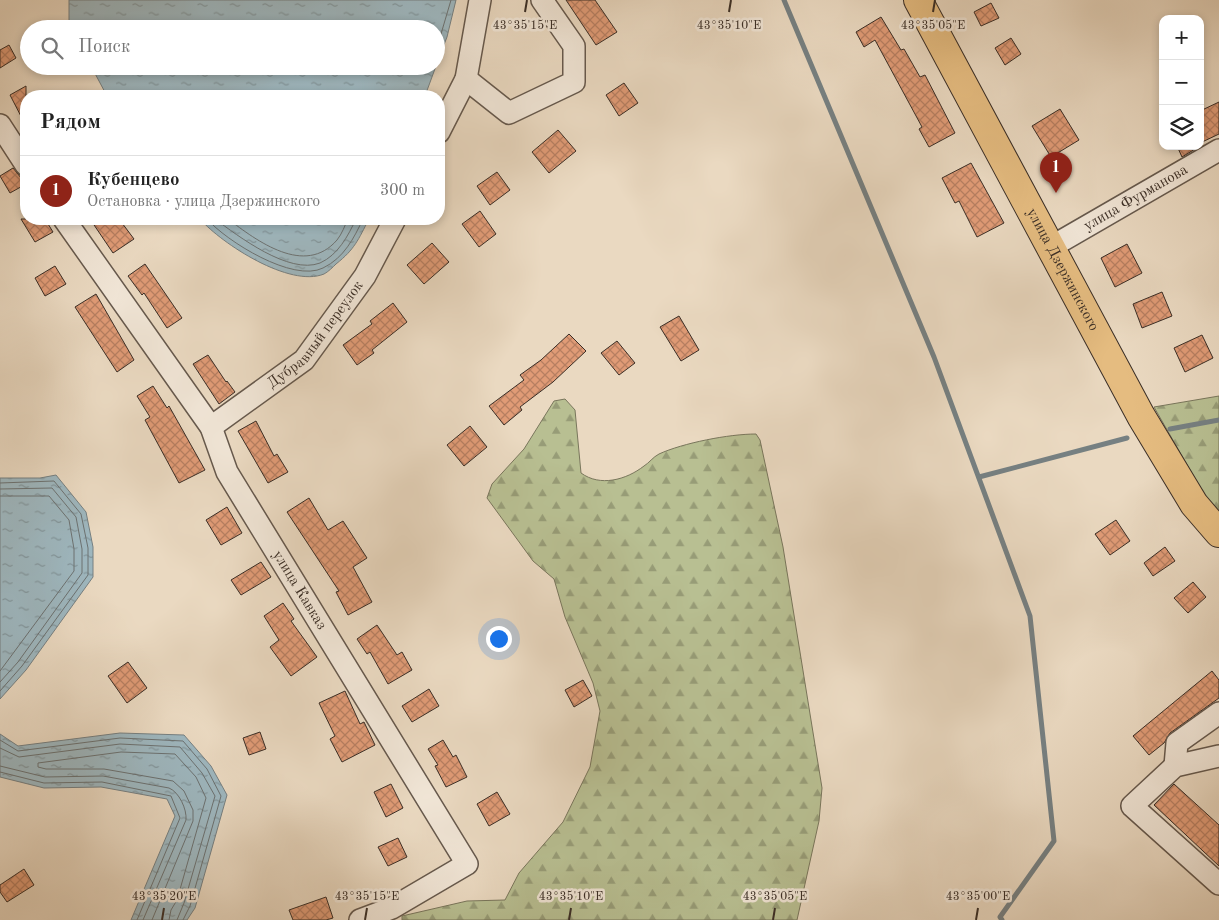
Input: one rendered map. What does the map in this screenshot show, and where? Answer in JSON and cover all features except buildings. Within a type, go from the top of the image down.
[{"type":"main road","name":"улица Дзержинского","points":[[918,0],[1167,460],[1194,504],[1219,533]]},
{"type":"street","points":[[445,120],[466,79],[480,0]]},
{"type":"street","points":[[466,79],[510,113],[574,82],[574,46],[542,0]]},
{"type":"street","points":[[3,137],[20,158]]},
{"type":"street","name":"улица Фурманова","points":[[1051,247],[1219,150]]},
{"type":"street","name":"улица Кавказ","points":[[68,225],[211,427],[227,472],[467,864],[392,908],[360,920]]},
{"type":"street","name":"Дубравный переулок","points":[[211,427],[304,360],[365,276],[392,225]]},
{"type":"street","points":[[1175,766],[1177,743],[1219,713]]},
{"type":"street","points":[[1219,756],[1175,766],[1132,806],[1219,884]]},
{"type":"green space","points":[[1219,396],[1219,513],[1214,512],[1154,407]]},
{"type":"green space","points":[[565,399],[575,410],[581,473],[596,480],[613,480],[629,475],[646,465],[659,454],[693,443],[745,434],[756,434],[760,440],[783,547],[822,788],[819,821],[797,920],[402,920],[402,916],[467,901],[505,900],[519,873],[563,822],[590,767],[600,711],[593,683],[565,617],[554,579],[533,561],[487,498],[492,484],[524,449],[554,401]]},
{"type":"water","points":[[69,0],[456,0],[445,42],[445,20],[69,20]]},
{"type":"water","points":[[96,75],[433,75],[427,90],[104,90]]},
{"type":"water","points":[[206,225],[366,225],[356,244],[348,254],[326,273],[310,277],[293,275],[258,261],[240,251]]},
{"type":"water","points":[[56,475],[86,512],[93,547],[93,577],[26,670],[0,699],[0,478],[40,478]]},
{"type":"water","points":[[120,733],[184,735],[211,766],[227,795],[195,908],[187,920],[131,920],[175,816],[167,799],[101,787],[44,788],[0,777],[0,734],[18,746]]},
{"type":"waterway","points":[[784,0],[934,357],[1030,616],[1054,841],[1000,917],[1002,920]]},
{"type":"waterway","points":[[1170,429],[1219,420]]},
{"type":"waterway","points":[[979,477],[1127,438]]},
{"type":"place","name":"Кубенцево","points":[[1056,193]]}]
